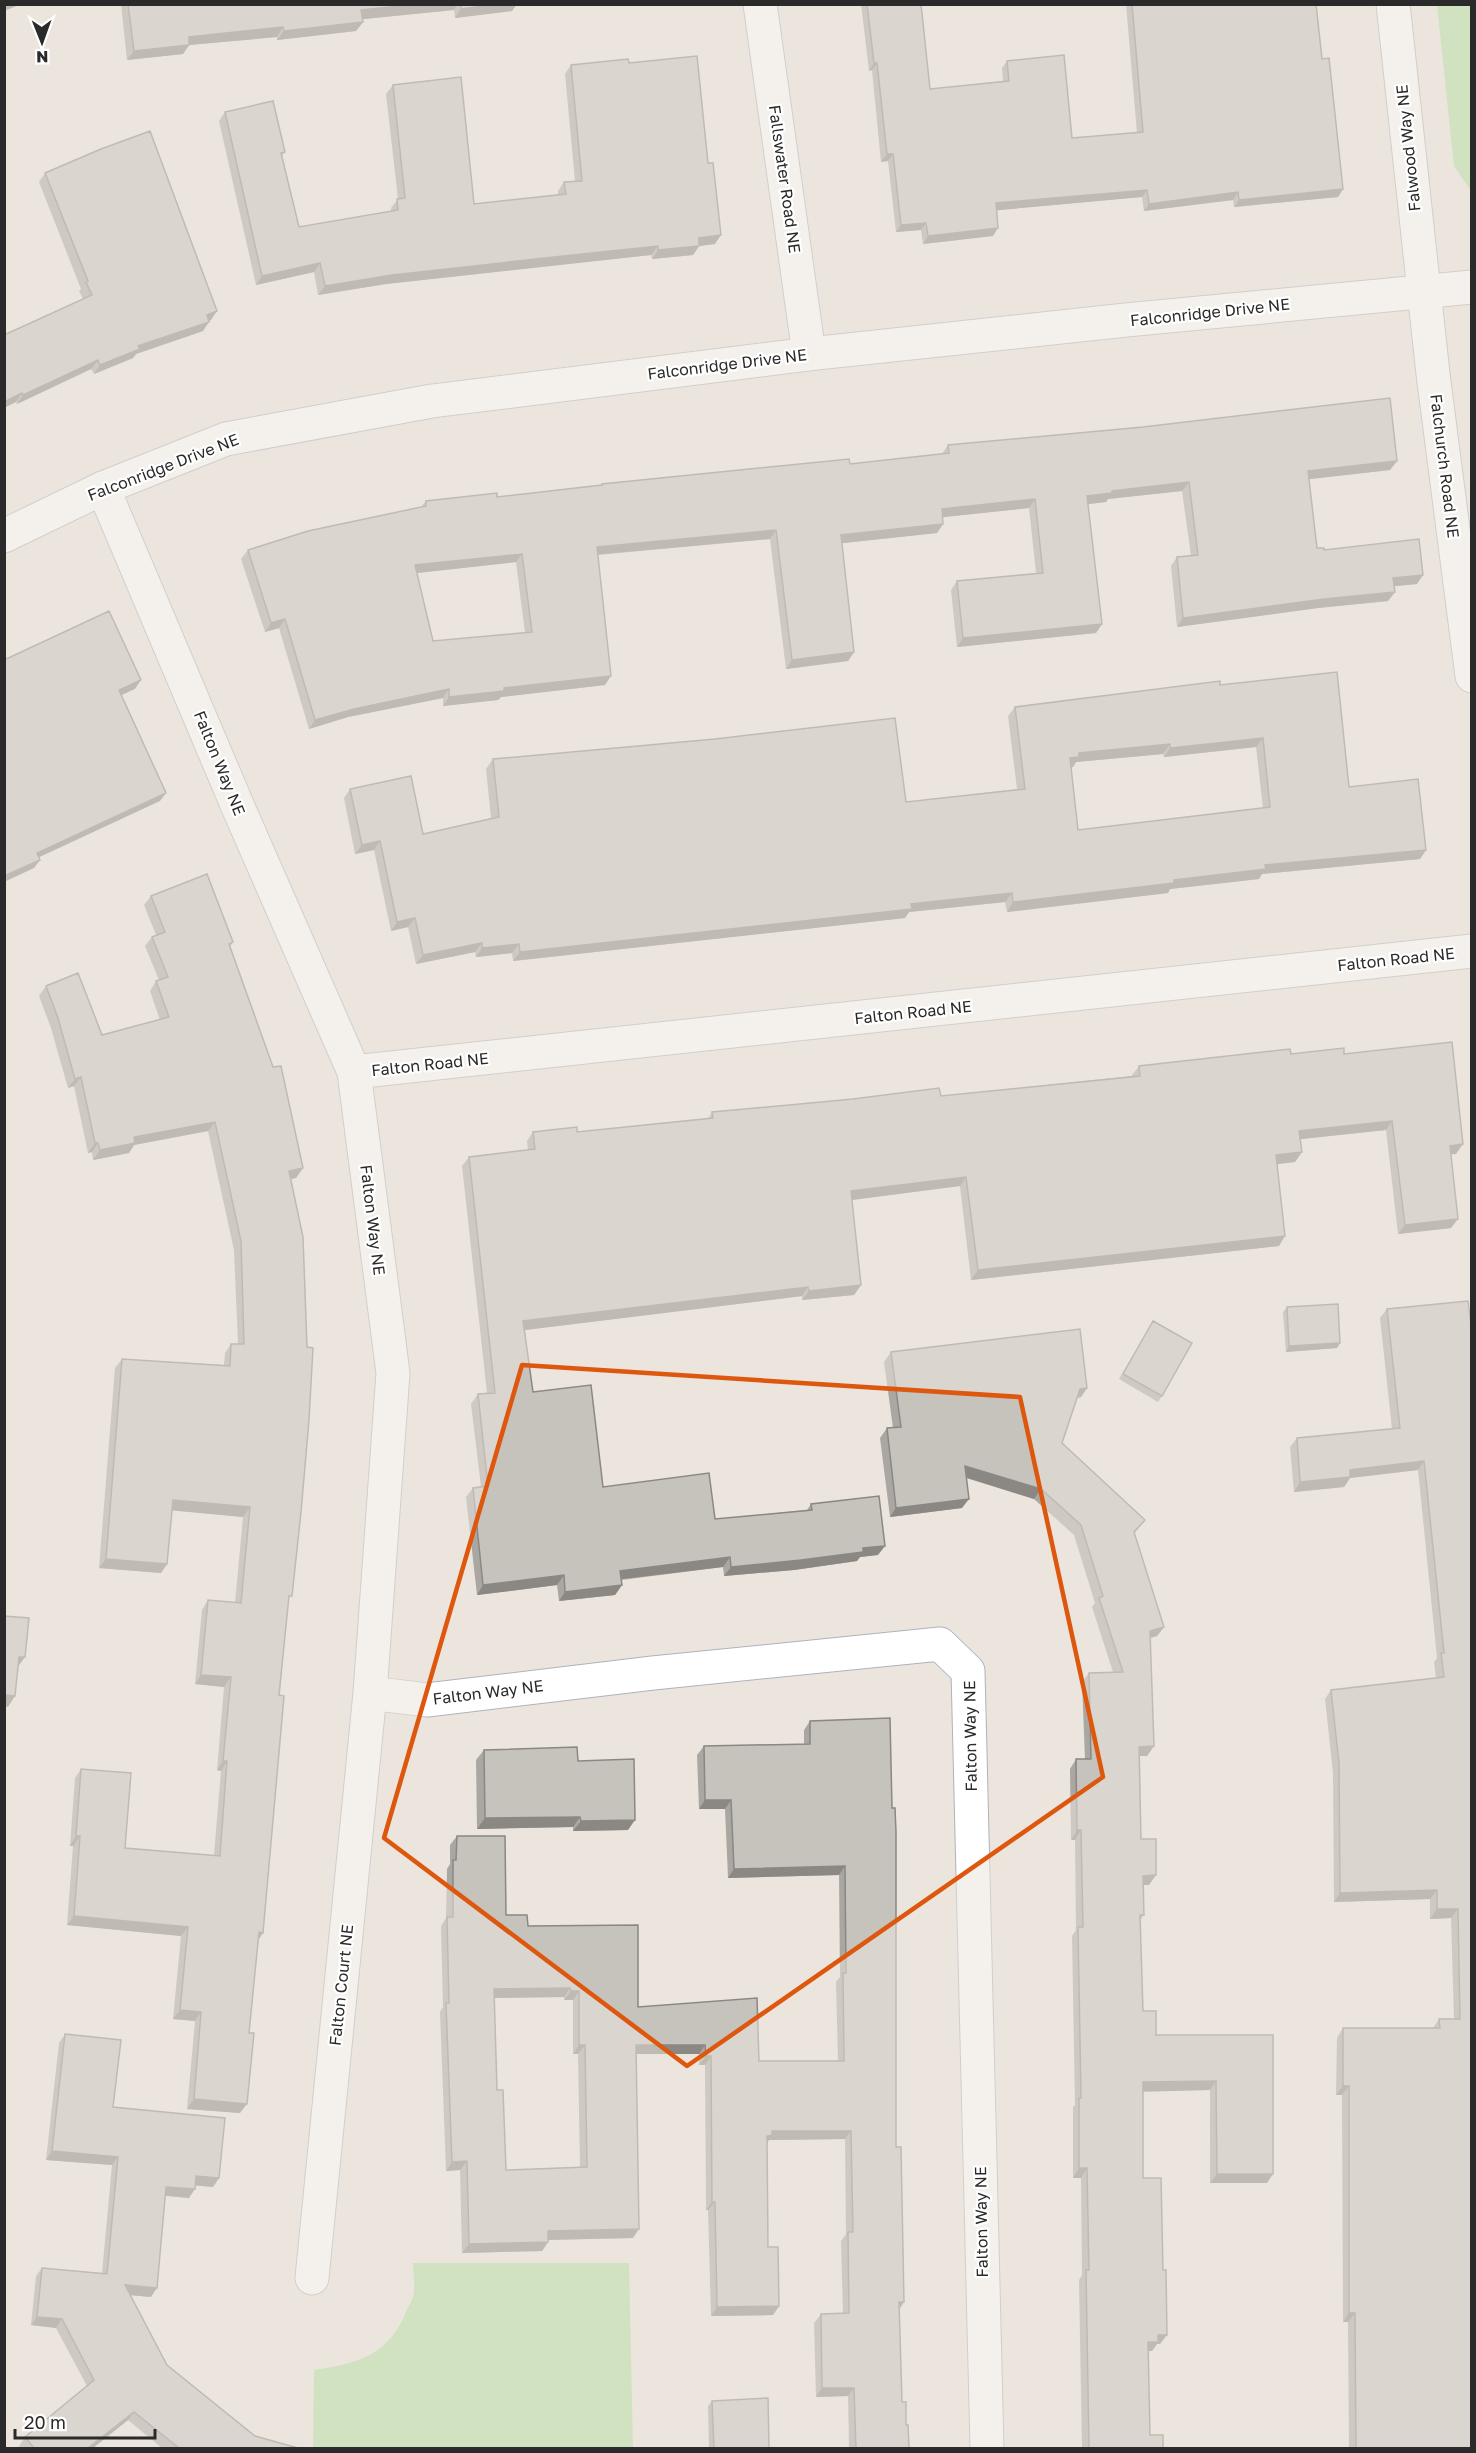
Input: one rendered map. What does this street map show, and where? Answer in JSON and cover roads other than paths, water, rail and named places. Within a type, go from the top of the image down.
[{"type":"street","name":"Fallswater Road NE","points":[[760,4],[809,354]]},
{"type":"street","name":"Falwood Way NE","points":[[1394,4],[1424,291]]},
{"type":"street","name":"Falconridge Drive NE","points":[[4,536],[103,488],[226,439],[432,401],[809,354],[1472,287]]},
{"type":"street","name":"Falchurch Road NE","points":[[1424,291],[1472,676]]},
{"type":"street","name":"Falton Way NE","points":[[103,488],[238,807],[354,1072],[393,1373],[370,1693],[426,1700],[652,1673],[940,1644],[968,1671],[987,2448]]},
{"type":"street","name":"Falton Road NE","points":[[354,1072],[1472,951]]},
{"type":"street","name":"Falton Court NE","points":[[312,2278],[370,1693]]}]
